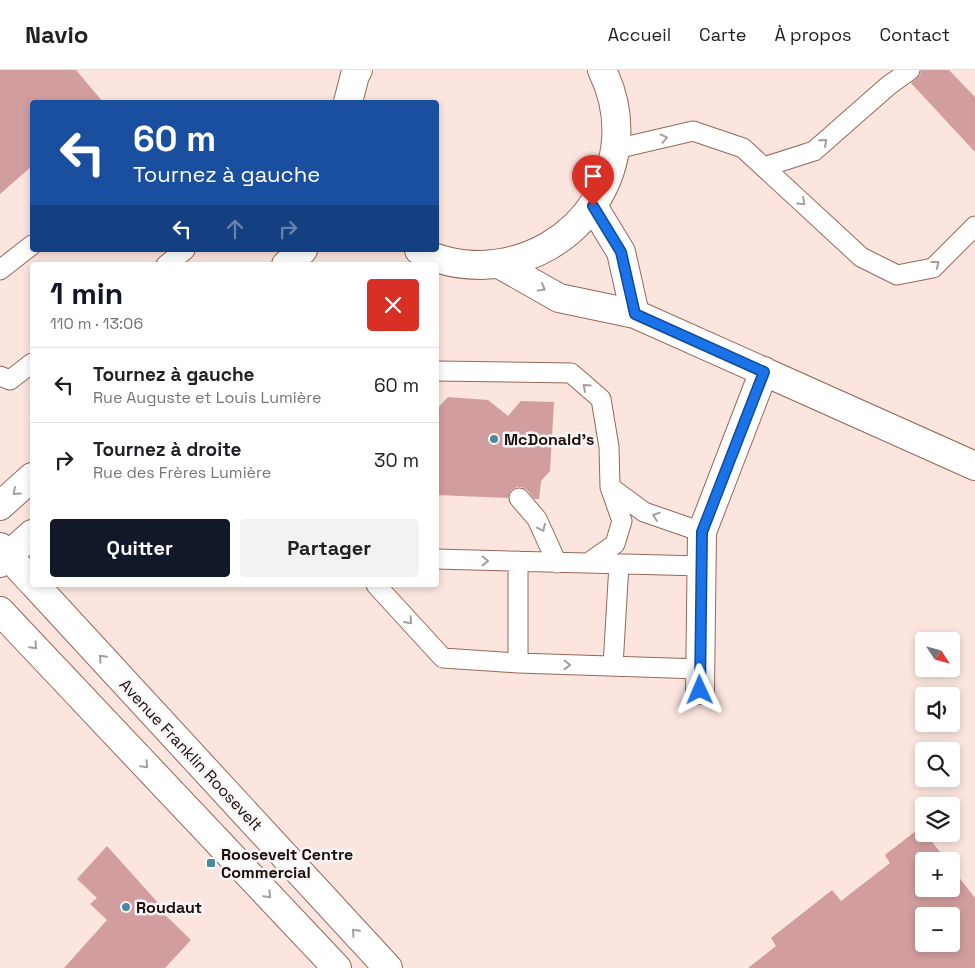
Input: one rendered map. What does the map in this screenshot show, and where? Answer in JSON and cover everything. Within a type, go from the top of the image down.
[{"type":"street","points":[[349,100],[358,70]]},
{"type":"street","points":[[418,257],[464,265],[499,264],[536,254],[568,234],[593,206],[608,178],[616,149],[617,117],[610,86],[602,70]]},
{"type":"street","points":[[593,206],[621,252],[635,314]]},
{"type":"street","points":[[289,262],[301,252]]},
{"type":"street","points":[[499,264],[559,298],[635,314],[975,466]]},
{"type":"street","points":[[700,679],[702,532],[764,372]]},
{"type":"street","points":[[0,506],[30,479]]},
{"type":"street","points":[[30,535],[3,555],[30,580]]},
{"type":"street","name":"Avenue Franklin Roosevelt","points":[[37,587],[388,968]]},
{"type":"street","points":[[0,611],[337,968]]},
{"type":"lane","points":[[764,167],[814,151],[888,86],[910,70]]},
{"type":"lane","points":[[616,149],[693,131],[743,148],[861,257],[897,275],[932,268],[975,226]]},
{"type":"lane","points":[[0,270],[30,247]]},
{"type":"lane","points":[[170,262],[182,252]]},
{"type":"lane","points":[[0,376],[10,380],[30,365]]},
{"type":"lane","points":[[439,373],[571,373],[601,400],[609,447],[610,488],[622,521],[615,544],[588,563]]},
{"type":"lane","points":[[610,488],[644,512],[702,532]]},
{"type":"lane","points":[[519,498],[537,519],[557,562]]},
{"type":"lane","points":[[439,560],[702,566]]},
{"type":"lane","points":[[518,562],[518,663]]},
{"type":"lane","points":[[613,666],[619,564]]},
{"type":"lane","points":[[378,587],[443,658],[613,666],[700,679]]},
{"type":"building","points":[[0,70],[76,70],[101,100],[30,100],[30,168],[0,194]]},
{"type":"building","points":[[921,70],[949,70],[975,97],[975,152],[911,83],[920,75]]},
{"type":"building","name":"McDonald's","points":[[448,397],[488,400],[508,416],[521,401],[554,402],[550,471],[541,481],[539,499],[534,499],[522,487],[511,490],[508,498],[439,495],[439,407]]},
{"type":"building","points":[[915,832],[915,842],[932,842],[940,852],[915,852],[915,897],[960,897],[960,879],[975,898],[975,968],[748,968],[776,946],[771,938],[832,890],[841,901],[890,863],[885,855]]},
{"type":"building","name":"Roudaut","points":[[107,846],[160,905],[158,908],[191,940],[165,968],[64,968],[107,920],[90,904],[97,898],[77,879]]},
{"type":"place","name":"McDonald's","points":[[494,439]]},
{"type":"place","name":"Roosevelt Centre Commercial","points":[[211,863]]},
{"type":"place","name":"Roudaut","points":[[126,907]]},
{"type":"route","points":[[593,206],[621,252],[635,314],[764,372],[702,532],[700,690]]}]
